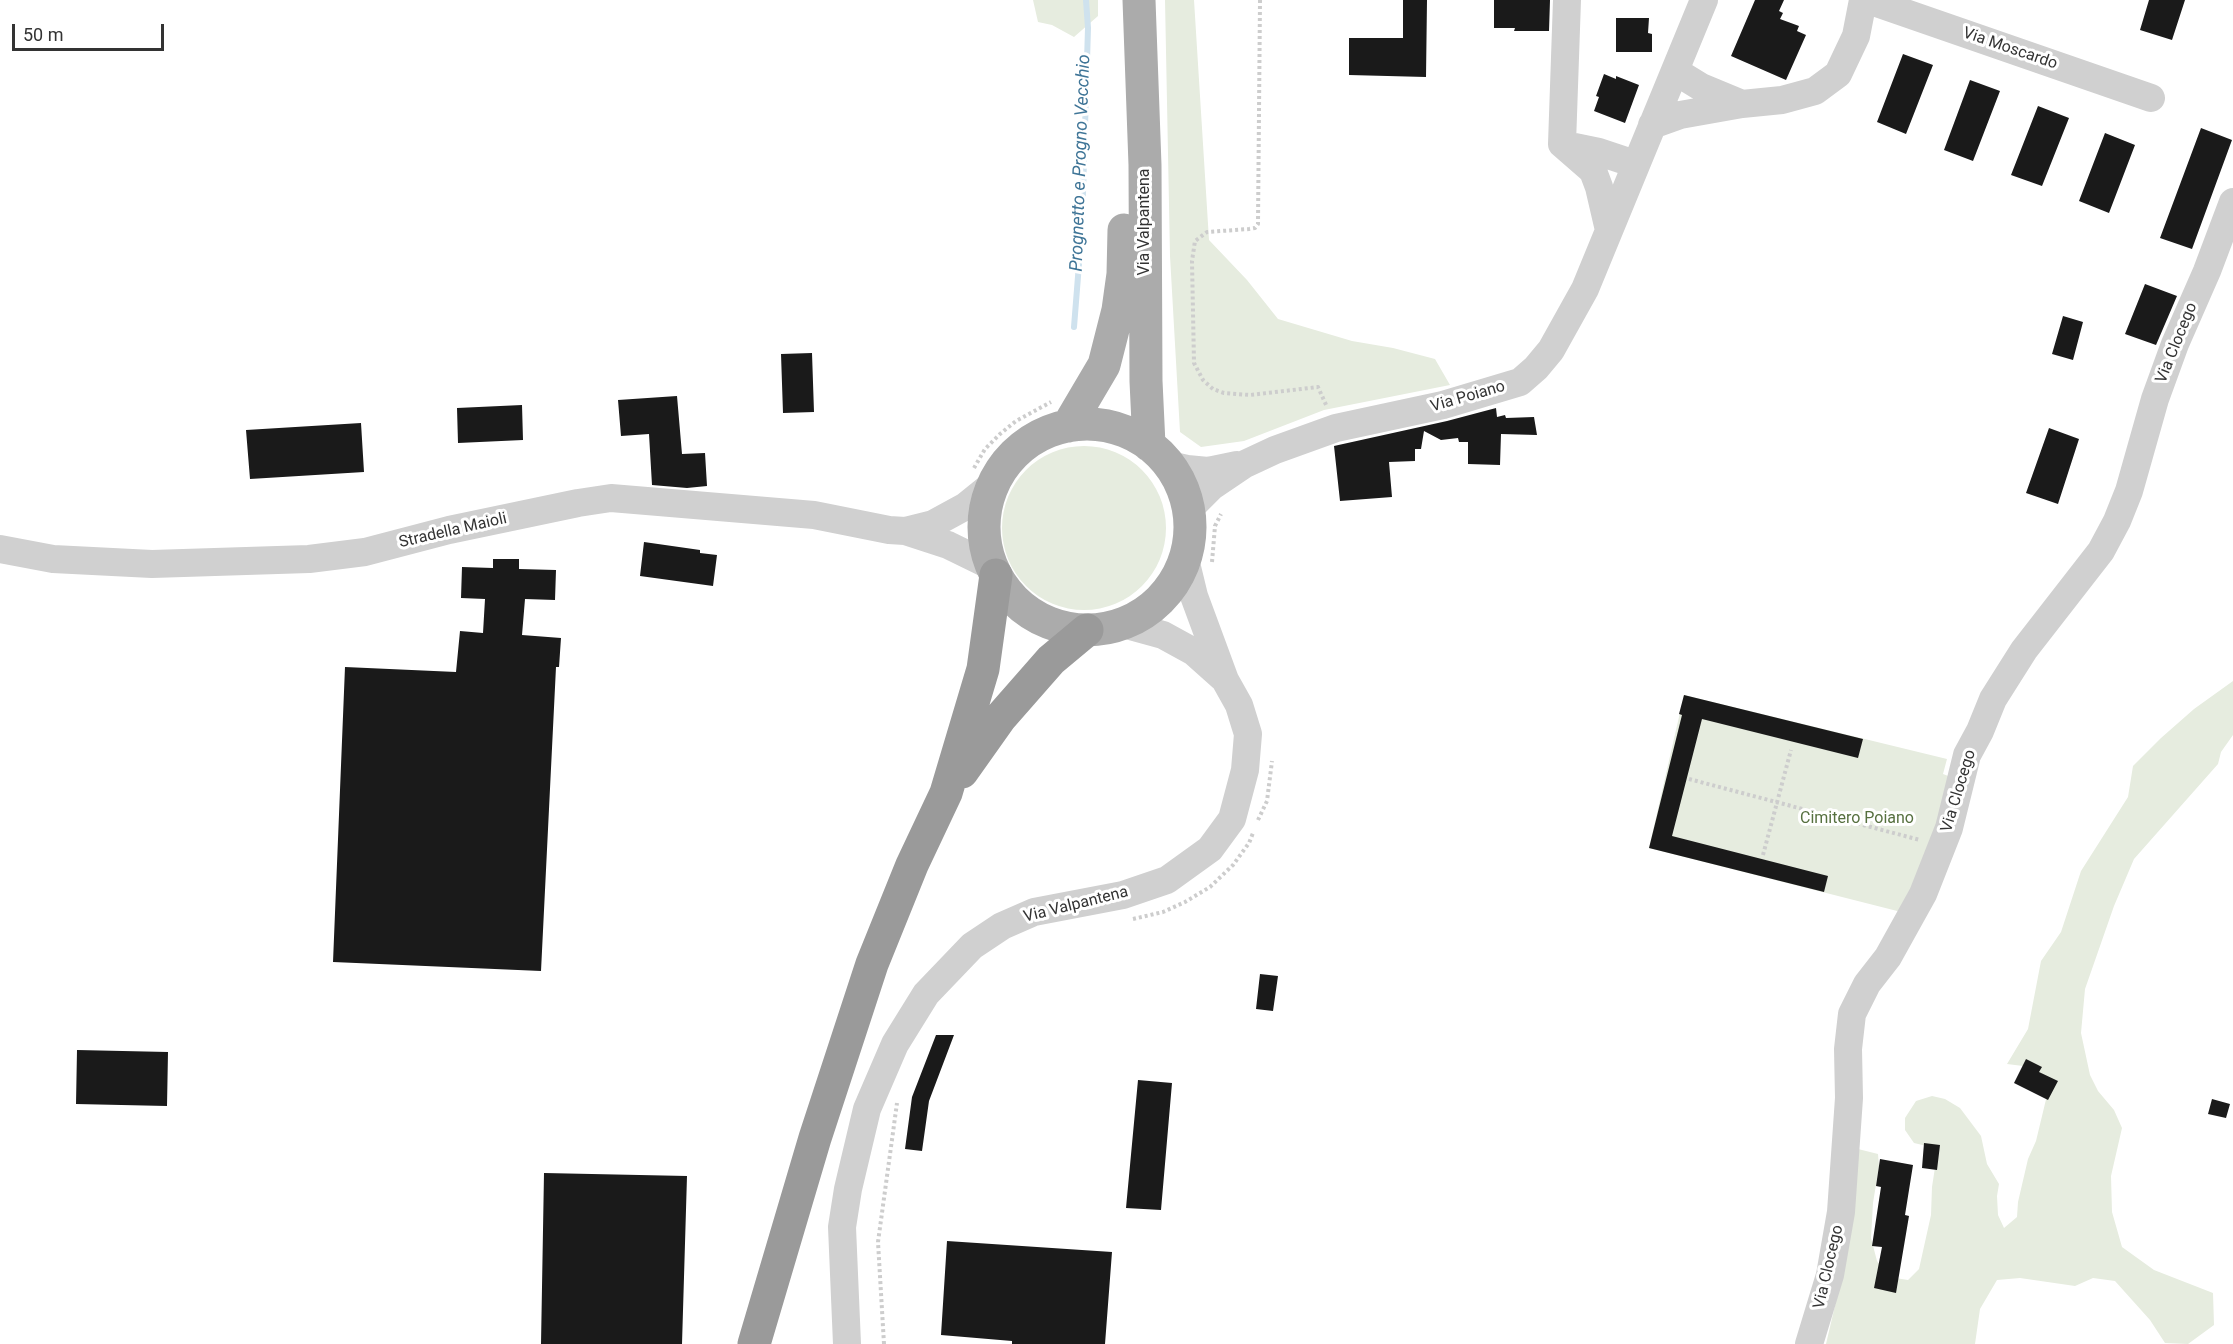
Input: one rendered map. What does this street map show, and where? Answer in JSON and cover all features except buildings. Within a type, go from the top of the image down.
[{"type":"highway","name":"Via Valpantena","points":[[946,793],[983,669],[993,571]]},
{"type":"highway","points":[[754,1344],[815,1138],[872,964],[912,865],[946,793],[1008,709],[1051,660],[1087,630]]},
{"type":"main road","name":"Via Valpantena","points":[[1061,413],[1096,425],[1124,431],[1159,455],[1182,486],[1188,510],[1190,534],[1185,559],[1176,580],[1161,598],[1144,613],[1123,624],[1087,630],[1060,627],[1034,616],[1015,601],[993,571],[985,546],[983,525],[986,505],[981,479],[1002,468],[1015,453],[1031,441],[1049,432],[1061,413],[1104,365],[1118,310],[1123,274],[1125,198],[1117,0]]},
{"type":"main road","name":"Via Valpantena","points":[[1139,0],[1145,165],[1146,381],[1159,455]]},
{"type":"street","points":[[1562,144],[1566,0]]},
{"type":"street","name":"Via Poiano","points":[[1188,510],[1211,487],[1245,464],[1275,450],[1336,428],[1443,405],[1520,382],[1536,368],[1551,350],[1585,289],[1704,0]]},
{"type":"street","name":"Via Moscardo","points":[[1652,125],[1680,115],[1742,104],[1782,100],[1815,91],[1838,74],[1856,36],[1866,0],[2151,98]]},
{"type":"street","name":"Via Moscardo","points":[[1674,71],[1701,87],[1742,104]]},
{"type":"street","points":[[1562,144],[1599,152],[1635,164]]},
{"type":"street","points":[[1562,144],[1593,171],[1610,230]]},
{"type":"street","name":"Via Clocego","points":[[1809,1344],[1830,1275],[1841,1212],[1849,1098],[1848,1048],[1852,1014],[1867,984],[1888,957],[1923,894],[1949,828],[1967,755],[1993,699],[2024,650],[2102,551],[2117,520],[2129,491],[2155,399],[2175,344],[2207,271],[2233,202]]},
{"type":"street","name":"Via Poiano","points":[[1159,455],[1187,469],[1208,471],[1245,464]]},
{"type":"street","name":"Stradella Maioli","points":[[905,531],[933,524],[966,506],[981,479]]},
{"type":"street","name":"Stradella Maioli","points":[[0,549],[53,560],[152,564],[309,559],[365,552],[449,530],[611,498],[814,515],[905,531],[948,545],[993,571]]},
{"type":"street","name":"Via Valpantena","points":[[847,1344],[842,1227],[867,1109],[895,1044],[926,994],[972,946],[1002,926],[1034,912],[1123,895],[1167,880],[1210,849],[1232,819],[1245,770],[1248,734],[1239,705],[1226,680],[1194,596],[1185,559]]},
{"type":"street","name":"Via Valpantena","points":[[1123,624],[1163,635],[1194,652],[1226,680]]},
{"type":"path","points":[[1260,0],[1258,224],[1255,228],[1249,229],[1206,232],[1195,241],[1192,261],[1194,363],[1203,380],[1213,389],[1235,396],[1318,387],[1336,428]]},
{"type":"path","points":[[981,479],[985,449],[1000,434],[1016,422],[1061,413]]},
{"type":"path","points":[[1763,855],[1791,750]]},
{"type":"path","points":[[1689,779],[1928,842]]},
{"type":"green space","points":[[1033,0],[1098,0],[1098,16],[1074,37],[1052,25],[1038,22]]},
{"type":"green space","points":[[1165,0],[1194,0],[1209,240],[1247,280],[1278,319],[1352,341],[1393,348],[1435,359],[1450,385],[1324,410],[1244,441],[1201,447],[1180,432],[1170,256]]},
{"type":"green space","points":[[1084,446],[1115,452],[1142,470],[1160,497],[1166,528],[1160,559],[1142,586],[1115,604],[1084,610],[1053,604],[1026,586],[1008,559],[1002,528],[1008,497],[1026,470],[1053,452]]},
{"type":"green space","points":[[2233,681],[2233,735],[2221,752],[2218,764],[2134,859],[2114,906],[2085,989],[2081,1033],[2090,1075],[2098,1091],[2114,1110],[2122,1128],[2111,1176],[2112,1212],[2122,1247],[2154,1270],[2213,1293],[2214,1325],[2188,1344],[2165,1343],[2150,1320],[2115,1281],[2093,1278],[2075,1286],[2020,1278],[1997,1280],[1980,1309],[1975,1344],[1826,1344],[1845,1263],[1858,1149],[1878,1154],[1879,1166],[1873,1203],[1871,1238],[1877,1261],[1889,1277],[1908,1280],[1919,1269],[1931,1215],[1936,1161],[1931,1147],[1914,1143],[1905,1130],[1905,1118],[1916,1101],[1932,1096],[1945,1099],[1960,1108],[1981,1136],[1987,1164],[1999,1184],[1998,1215],[2004,1228],[2017,1217],[2018,1202],[2028,1159],[2036,1141],[2049,1087],[2031,1067],[2007,1064],[2028,1029],[2041,961],[2061,932],[2081,871],[2128,797],[2133,766],[2194,709]]},
{"type":"green space","name":"Cimitero Poiano","points":[[1684,695],[1947,759],[1943,774],[1951,777],[1909,914],[1649,848]]},
{"type":"waterway","name":"Prognetto e Progno Vecchio","points":[[1074,327],[1082,226],[1088,28],[1086,0]]}]
